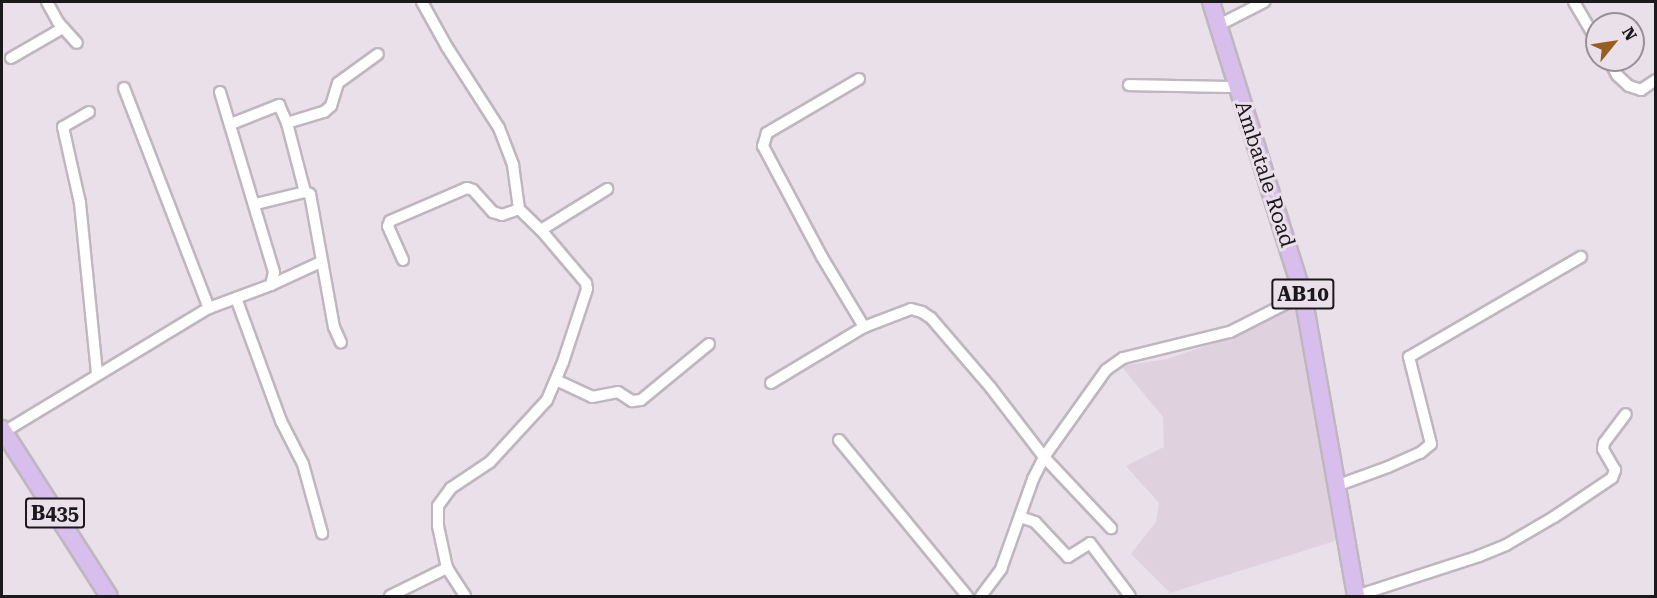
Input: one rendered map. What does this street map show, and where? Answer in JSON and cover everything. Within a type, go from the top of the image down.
[{"type":"main road","name":"Ambatale Road","points":[[1211,2],[1236,87],[1304,295],[1328,421],[1336,486],[1356,596]]},
{"type":"main road","name":"B435","points":[[3,430],[109,597]]},
{"type":"street","points":[[47,2],[63,28],[77,43]]},
{"type":"street","points":[[422,2],[447,47],[499,128],[513,165],[519,209],[541,230],[586,283],[587,289],[547,400],[490,462],[451,488],[438,506],[438,526],[447,567],[465,597]]},
{"type":"street","points":[[1219,26],[1264,2]]},
{"type":"street","points":[[1574,2],[1585,20]]},
{"type":"street","points":[[11,58],[63,28]]},
{"type":"street","points":[[287,123],[324,112],[332,106],[333,93],[338,83],[378,54]]},
{"type":"street","points":[[1615,72],[1629,86],[1641,90],[1656,80]]},
{"type":"street","points":[[859,79],[767,133],[763,146],[822,257],[864,327]]},
{"type":"street","points":[[1128,85],[1236,87]]},
{"type":"street","points":[[124,88],[209,308]]},
{"type":"street","points":[[220,92],[256,204],[274,272],[271,285]]},
{"type":"street","points":[[231,124],[279,105],[287,123],[305,192]]},
{"type":"street","points":[[89,112],[63,127],[80,203],[97,374]]},
{"type":"street","points":[[403,260],[388,226],[390,221],[467,188],[473,190],[493,212],[502,215],[519,209]]},
{"type":"street","points":[[541,230],[607,189]]},
{"type":"street","points":[[256,204],[305,192],[310,194],[334,327],[341,343]]},
{"type":"street","points":[[1336,486],[1420,453],[1431,444],[1409,357],[1581,257]]},
{"type":"street","points":[[3,430],[209,308],[271,285],[321,262]]},
{"type":"street","points":[[981,597],[1001,569],[1033,479],[1044,457],[1097,379],[1113,362],[1230,332],[1304,295]]},
{"type":"street","points":[[237,298],[281,421],[303,464],[322,533]]},
{"type":"street","points":[[771,383],[864,327],[911,309],[931,318],[1044,457],[1111,528]]},
{"type":"street","points":[[556,380],[592,397],[618,392],[632,401],[641,400],[709,344]]},
{"type":"street","points":[[1356,596],[1479,556],[1534,530],[1564,511],[1612,478],[1615,470],[1603,449],[1604,443],[1626,414]]},
{"type":"street","points":[[839,440],[967,597]]},
{"type":"street","points":[[1020,517],[1035,522],[1068,557],[1090,543],[1130,597]]},
{"type":"street","points":[[390,597],[447,567]]},
{"type":"shaded area","points":[[1298,302],[1341,539],[1170,593],[1131,554],[1156,522],[1159,503],[1126,466],[1164,447],[1163,417],[1121,366],[1167,359],[1238,335],[1268,315]]}]
